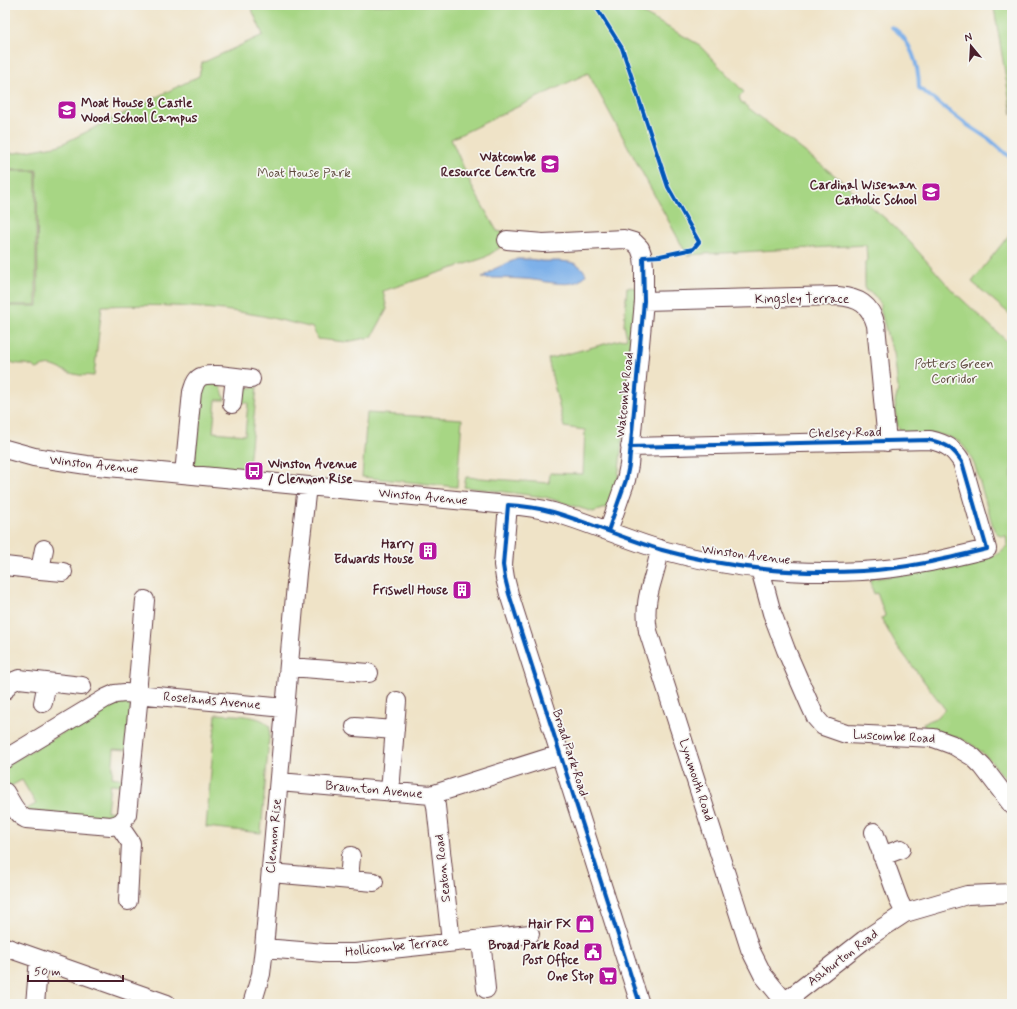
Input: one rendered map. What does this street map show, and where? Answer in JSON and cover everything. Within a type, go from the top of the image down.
[{"type":"street","name":"Watcombe Road","points":[[507,240],[543,243],[624,239],[634,242],[640,248],[643,257],[644,301],[630,447],[626,480],[608,531]]},
{"type":"street","name":"Kingsley Terrace","points":[[644,301],[838,296],[851,298],[862,303],[869,309],[876,325],[887,442]]},
{"type":"street","points":[[184,474],[194,384],[199,377],[207,374],[243,378],[232,404]]},
{"type":"street","name":"Chelsey Road","points":[[630,447],[930,440],[941,443],[950,447],[962,462],[987,549]]},
{"type":"street","name":"Winston Avenue","points":[[5,449],[60,462],[508,505],[552,512],[660,549],[695,558],[760,569],[806,572],[863,571],[909,566],[987,549]]},
{"type":"street","name":"Clennon Rise","points":[[252,1004],[261,974],[264,948],[285,708],[290,667],[297,572],[307,486]]},
{"type":"street","name":"Broad Park Road","points":[[508,505],[503,555],[504,578],[640,1004]]},
{"type":"street","points":[[40,570],[44,549]]},
{"type":"street","name":"Lynmouth Road","points":[[660,549],[646,602],[648,631],[750,949],[763,974],[783,1003]]},
{"type":"street","points":[[5,566],[63,572]]},
{"type":"street","name":"Luscombe Road","points":[[760,569],[772,613],[786,650],[816,718],[823,726],[846,734],[934,738],[953,745],[973,757],[984,767],[1012,805]]},
{"type":"street","points":[[5,792],[17,812],[21,817],[26,819],[111,826],[123,821],[127,814],[145,600]]},
{"type":"street","points":[[290,667],[369,673]]},
{"type":"street","points":[[5,690],[9,684],[19,679],[82,686]]},
{"type":"street","points":[[43,703],[47,682]]},
{"type":"street","name":"Roselands Avenue","points":[[7,753],[115,694],[138,694],[285,708]]},
{"type":"street","points":[[390,792],[397,701]]},
{"type":"street","points":[[355,727],[395,730]]},
{"type":"street","name":"Braunton Avenue","points":[[279,782],[390,792],[433,794],[560,754]]},
{"type":"street","name":"Seaton Road","points":[[433,794],[436,806],[451,942]]},
{"type":"street","points":[[118,824],[131,843],[128,901]]},
{"type":"street","points":[[874,832],[905,913]]},
{"type":"street","points":[[882,856],[901,849]]},
{"type":"street","points":[[349,880],[351,856]]},
{"type":"street","points":[[271,873],[374,882]]},
{"type":"street","name":"Ashburton Road","points":[[783,1003],[864,940],[905,913],[967,895],[1012,893]]},
{"type":"street","name":"Hollicombe Terrace","points":[[264,948],[338,954],[530,934]]},
{"type":"street","points":[[481,939],[487,996]]},
{"type":"street","points":[[5,947],[167,1004]]},
{"type":"street","points":[[35,1004],[39,959]]},
{"type":"green space","name":"Moat House Park","points":[[250,5],[628,5],[698,44],[744,92],[739,97],[741,102],[838,178],[887,220],[909,241],[952,290],[1012,346],[1012,788],[1000,771],[987,757],[972,745],[953,736],[925,730],[923,723],[938,717],[945,709],[895,643],[881,618],[885,615],[877,593],[874,594],[870,582],[871,579],[947,568],[992,557],[1007,546],[1006,536],[1001,536],[994,530],[975,466],[968,452],[960,442],[937,434],[905,433],[897,426],[895,402],[898,389],[894,352],[889,342],[880,303],[873,294],[865,290],[865,262],[867,260],[866,245],[687,255],[588,73],[451,139],[473,189],[497,231],[505,233],[501,247],[484,258],[383,291],[387,309],[372,337],[346,342],[317,339],[313,328],[263,316],[223,310],[142,305],[102,306],[94,376],[76,375],[52,366],[37,369],[28,364],[18,364],[7,359],[5,356],[5,306],[38,306],[37,170],[5,170],[5,153],[16,153],[60,145],[199,76],[202,63],[263,35]]},
{"type":"green space","points":[[1012,5],[1012,114],[994,8]]},
{"type":"green space","points":[[5,171],[36,171],[36,305],[5,305]]},
{"type":"green space","points":[[1012,231],[1012,316],[972,282]]},
{"type":"green space","points":[[627,287],[639,288],[618,479],[609,506],[593,512],[545,497],[464,487],[466,477],[549,483],[550,473],[583,474],[585,430],[564,427],[548,359],[627,338],[624,325]]},
{"type":"green space","points":[[215,382],[221,388],[225,400],[216,400],[213,432],[245,435],[248,403],[240,402],[242,392],[246,388],[257,387],[249,465],[247,469],[242,471],[196,468],[193,465],[204,383]]},
{"type":"green space","points":[[367,413],[462,419],[457,487],[362,477]]},
{"type":"green space","points":[[123,698],[131,703],[128,750],[114,749],[112,777],[126,779],[125,785],[110,784],[107,811],[123,813],[121,818],[23,811],[36,804],[22,780],[9,787],[5,773],[7,765]]},
{"type":"green space","points":[[216,714],[254,717],[266,723],[270,727],[261,833],[206,827]]},
{"type":"water","points":[[517,259],[573,263],[583,269],[586,275],[579,281],[566,284],[529,279],[482,278],[494,269]]},
{"type":"waterway","points":[[892,27],[899,32],[913,54],[919,80],[919,88],[966,124],[989,139],[1012,159]]},
{"type":"cycle path","points":[[595,5],[622,48],[668,187],[699,242],[693,249],[660,256],[643,257],[644,301],[629,465],[626,480],[608,531]]},
{"type":"cycle path","points":[[630,447],[930,440],[949,447],[956,453],[962,462],[987,549],[925,563],[878,570],[812,572],[761,569],[736,566],[662,550],[553,512],[530,507],[508,505],[503,565],[509,594],[640,1004]]},
{"type":"place","name":"Moat House & Castle Wood School Campus","points":[[67,110]]},
{"type":"place","name":"Watcombe Resource Centre","points":[[550,164]]},
{"type":"place","name":"Cardinal Wiseman Catholic School","points":[[931,192]]},
{"type":"place","name":"Winston Avenue / Clennon Rise","points":[[254,471]]},
{"type":"place","name":"Harry Edwards House","points":[[428,551]]},
{"type":"place","name":"Friswell House","points":[[462,590]]},
{"type":"place","name":"Hair FX","points":[[585,924]]},
{"type":"place","name":"Broad Park Road Post Office","points":[[593,952]]},
{"type":"place","name":"One Stop","points":[[608,976]]},
{"type":"park label","name":"Potters Green Corridor","points":[[954,372]]}]
